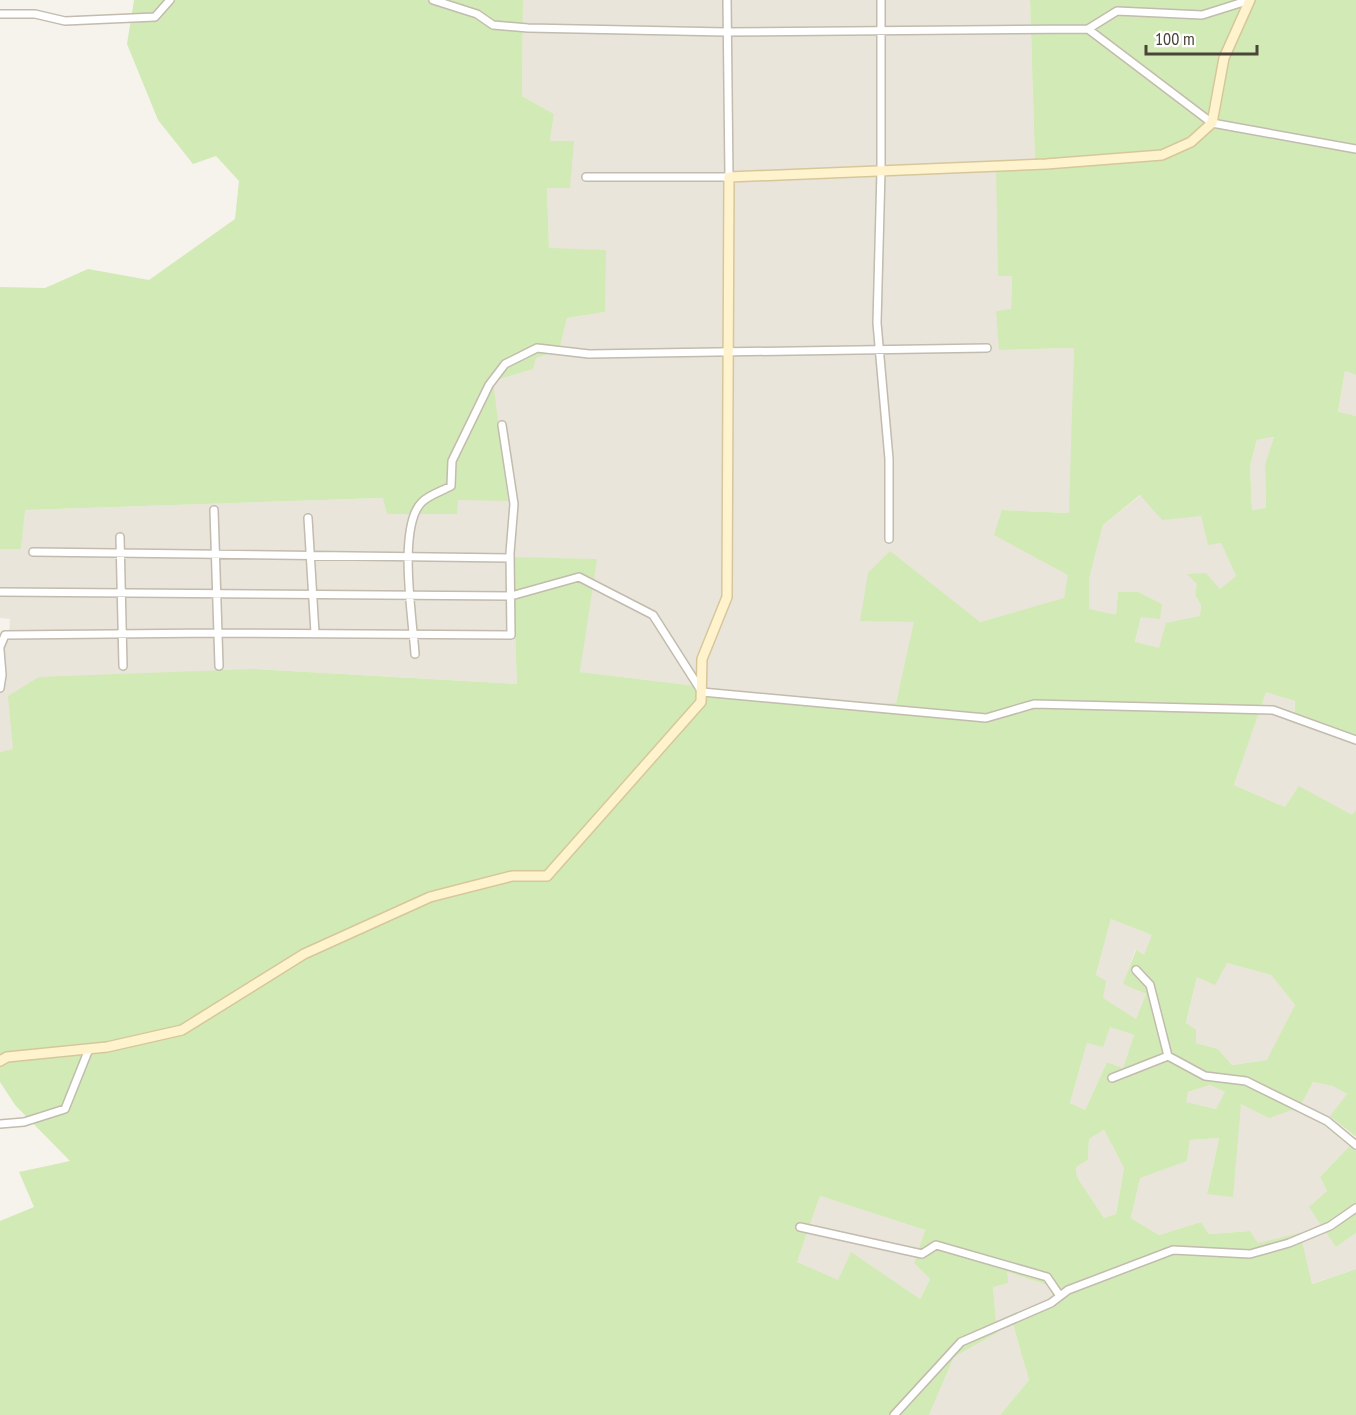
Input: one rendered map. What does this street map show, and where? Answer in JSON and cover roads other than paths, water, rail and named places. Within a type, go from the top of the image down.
[{"type":"street","points":[[0,14],[35,14],[65,21],[154,17],[170,0]]},
{"type":"street","points":[[433,0],[477,14],[493,25],[726,32],[1088,29],[1117,11],[1202,15],[1250,0]]},
{"type":"street","points":[[0,1061],[7,1057],[89,1048],[182,1030],[304,954],[430,897],[512,876],[547,876],[701,702],[702,658],[727,597],[729,177],[727,0]]},
{"type":"street","points":[[881,0],[881,171],[877,323],[889,459],[889,538]]},
{"type":"street","points":[[586,177],[729,177],[1046,164],[1162,155],[1191,141],[1212,123],[1224,58],[1250,0]]},
{"type":"street","points":[[1088,29],[1212,123],[1356,148]]},
{"type":"street","points":[[415,654],[409,595],[410,527],[421,502],[450,486],[452,461],[489,385],[505,364],[537,348],[589,354],[987,348]]},
{"type":"street","points":[[0,688],[2,675],[0,649],[5,635],[315,633],[511,635],[510,558],[514,504],[502,425]]},
{"type":"street","points":[[214,510],[219,666]]},
{"type":"street","points":[[308,518],[315,633]]},
{"type":"street","points":[[120,537],[123,666]]},
{"type":"street","points":[[33,552],[510,558]]},
{"type":"street","points":[[0,592],[511,596],[579,577],[653,615],[702,692]]},
{"type":"street","points":[[702,692],[986,718],[1034,704],[1273,710],[1356,740]]},
{"type":"street","points":[[1136,970],[1150,985],[1168,1056],[1205,1076],[1246,1081],[1327,1121],[1356,1145]]},
{"type":"street","points":[[0,1124],[24,1122],[65,1109],[89,1048]]},
{"type":"street","points":[[1112,1078],[1168,1056]]},
{"type":"street","points":[[894,1415],[961,1342],[1051,1303],[1068,1290],[1173,1250],[1250,1254],[1289,1243],[1330,1226],[1356,1208]]},
{"type":"street","points":[[800,1227],[922,1254],[936,1245],[1047,1277],[1060,1296]]}]
